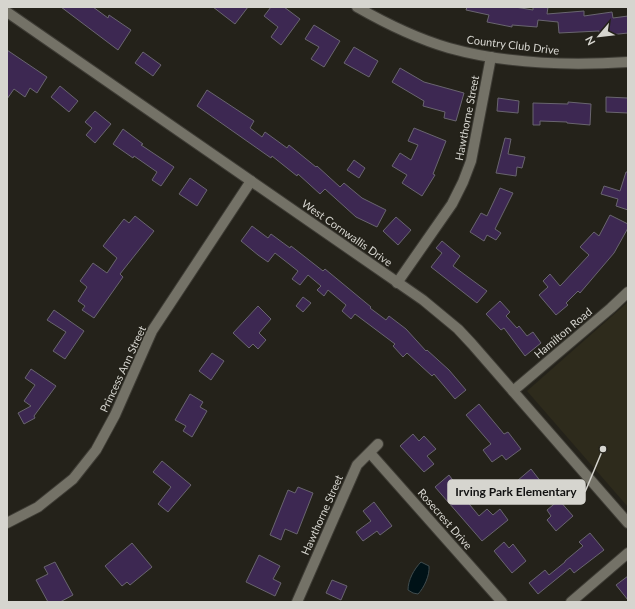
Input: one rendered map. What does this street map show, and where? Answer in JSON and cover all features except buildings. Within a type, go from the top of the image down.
[{"type":"street","name":"Country Club Drive","points":[[357,7],[394,27],[448,48],[491,57],[534,62],[588,65],[628,62]]},
{"type":"street","name":"West Cornwallis Drive","points":[[7,12],[423,300],[458,329],[472,344],[628,523]]},
{"type":"street","name":"Hawthorne Street","points":[[398,283],[452,204],[463,182],[471,161],[491,57]]},
{"type":"street","name":"Princess Ann Street","points":[[7,523],[38,507],[73,479],[96,450],[115,415],[152,331],[251,182]]},
{"type":"street","name":"Hamilton Road","points":[[513,391],[628,292]]},
{"type":"street","name":"Hawthorne Street","points":[[297,602],[357,466],[378,444]]},
{"type":"street","name":"Rosecrest Drive","points":[[370,453],[502,602]]},
{"type":"street","points":[[571,602],[628,553]]},
{"type":"shaded area","points":[[628,302],[628,507],[527,391]]},
{"type":"shaded area","points":[[421,562],[429,566],[429,573],[418,594],[408,590],[408,586],[412,575]]},
{"type":"place","name":"Irving Park Elementary","points":[[603,449]]}]
